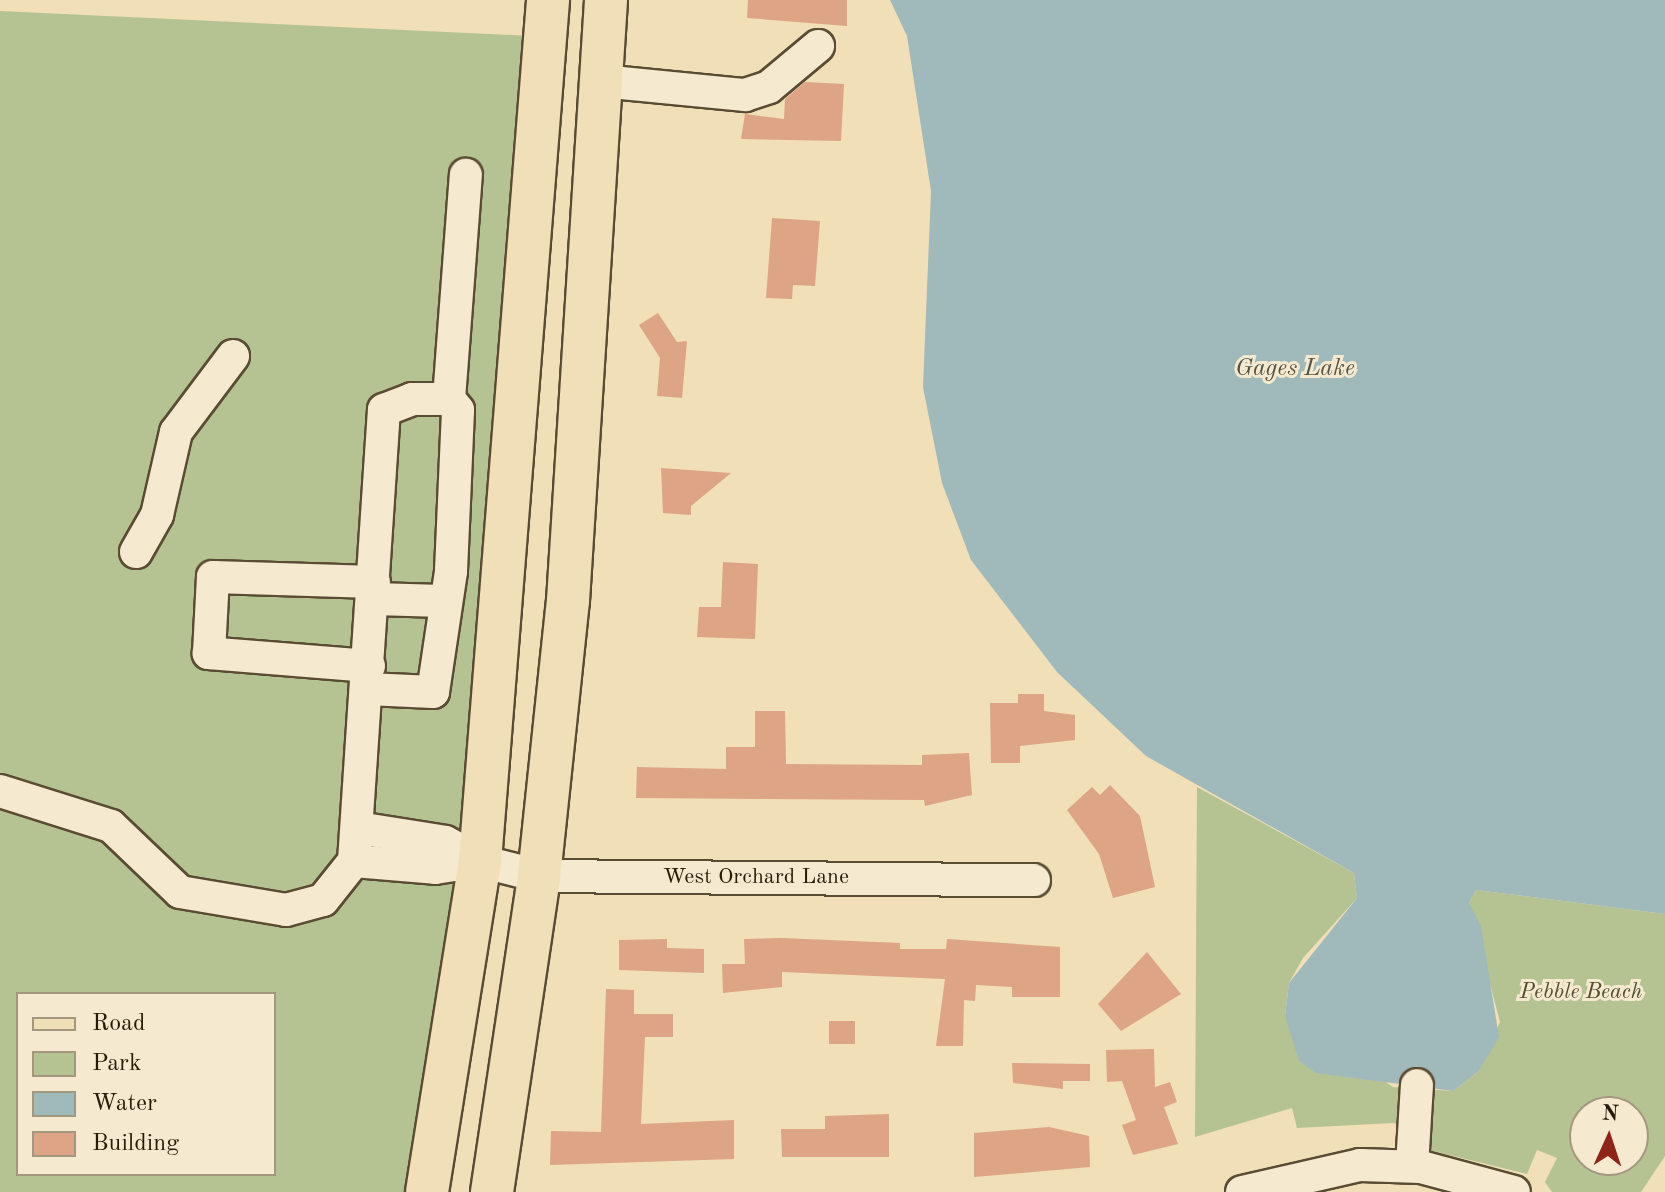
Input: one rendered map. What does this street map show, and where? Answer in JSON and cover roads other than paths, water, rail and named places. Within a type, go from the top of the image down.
[{"type":"main road","points":[[427,1192],[480,861],[548,0]]},
{"type":"main road","points":[[492,1192],[539,876],[568,601],[606,0]]},
{"type":"street","points":[[601,81],[745,95],[769,87],[818,46]]},
{"type":"street","points":[[444,601],[373,591],[213,577],[209,653],[368,678],[433,692],[444,601],[458,410],[449,399],[466,175]]},
{"type":"street","points":[[136,552],[157,515],[176,432],[233,356]]},
{"type":"street","points":[[4,802],[111,826],[180,892],[286,910],[323,900],[354,861],[384,410],[412,399],[449,399]]},
{"type":"street","points":[[358,828],[445,842],[480,861]]},
{"type":"street","points":[[354,861],[435,868],[480,861]]},
{"type":"street","name":"West Orchard Lane","points":[[480,861],[539,876],[1034,880]]},
{"type":"street","points":[[1417,1085],[1418,1175]]},
{"type":"street","points":[[1242,1192],[1292,1175],[1418,1175],[1514,1192]]},
{"type":"water","name":"Gages Lake","points":[[890,0],[1665,0],[1665,914],[1476,890],[1469,903],[1481,926],[1499,1037],[1479,1071],[1453,1091],[1316,1073],[1299,1061],[1285,1016],[1289,983],[1357,898],[1354,873],[1146,756],[1057,672],[971,560],[942,483],[923,387],[931,191],[907,36]]},
{"type":"park label","name":"Pebble Beach","points":[[1581,993]]}]
